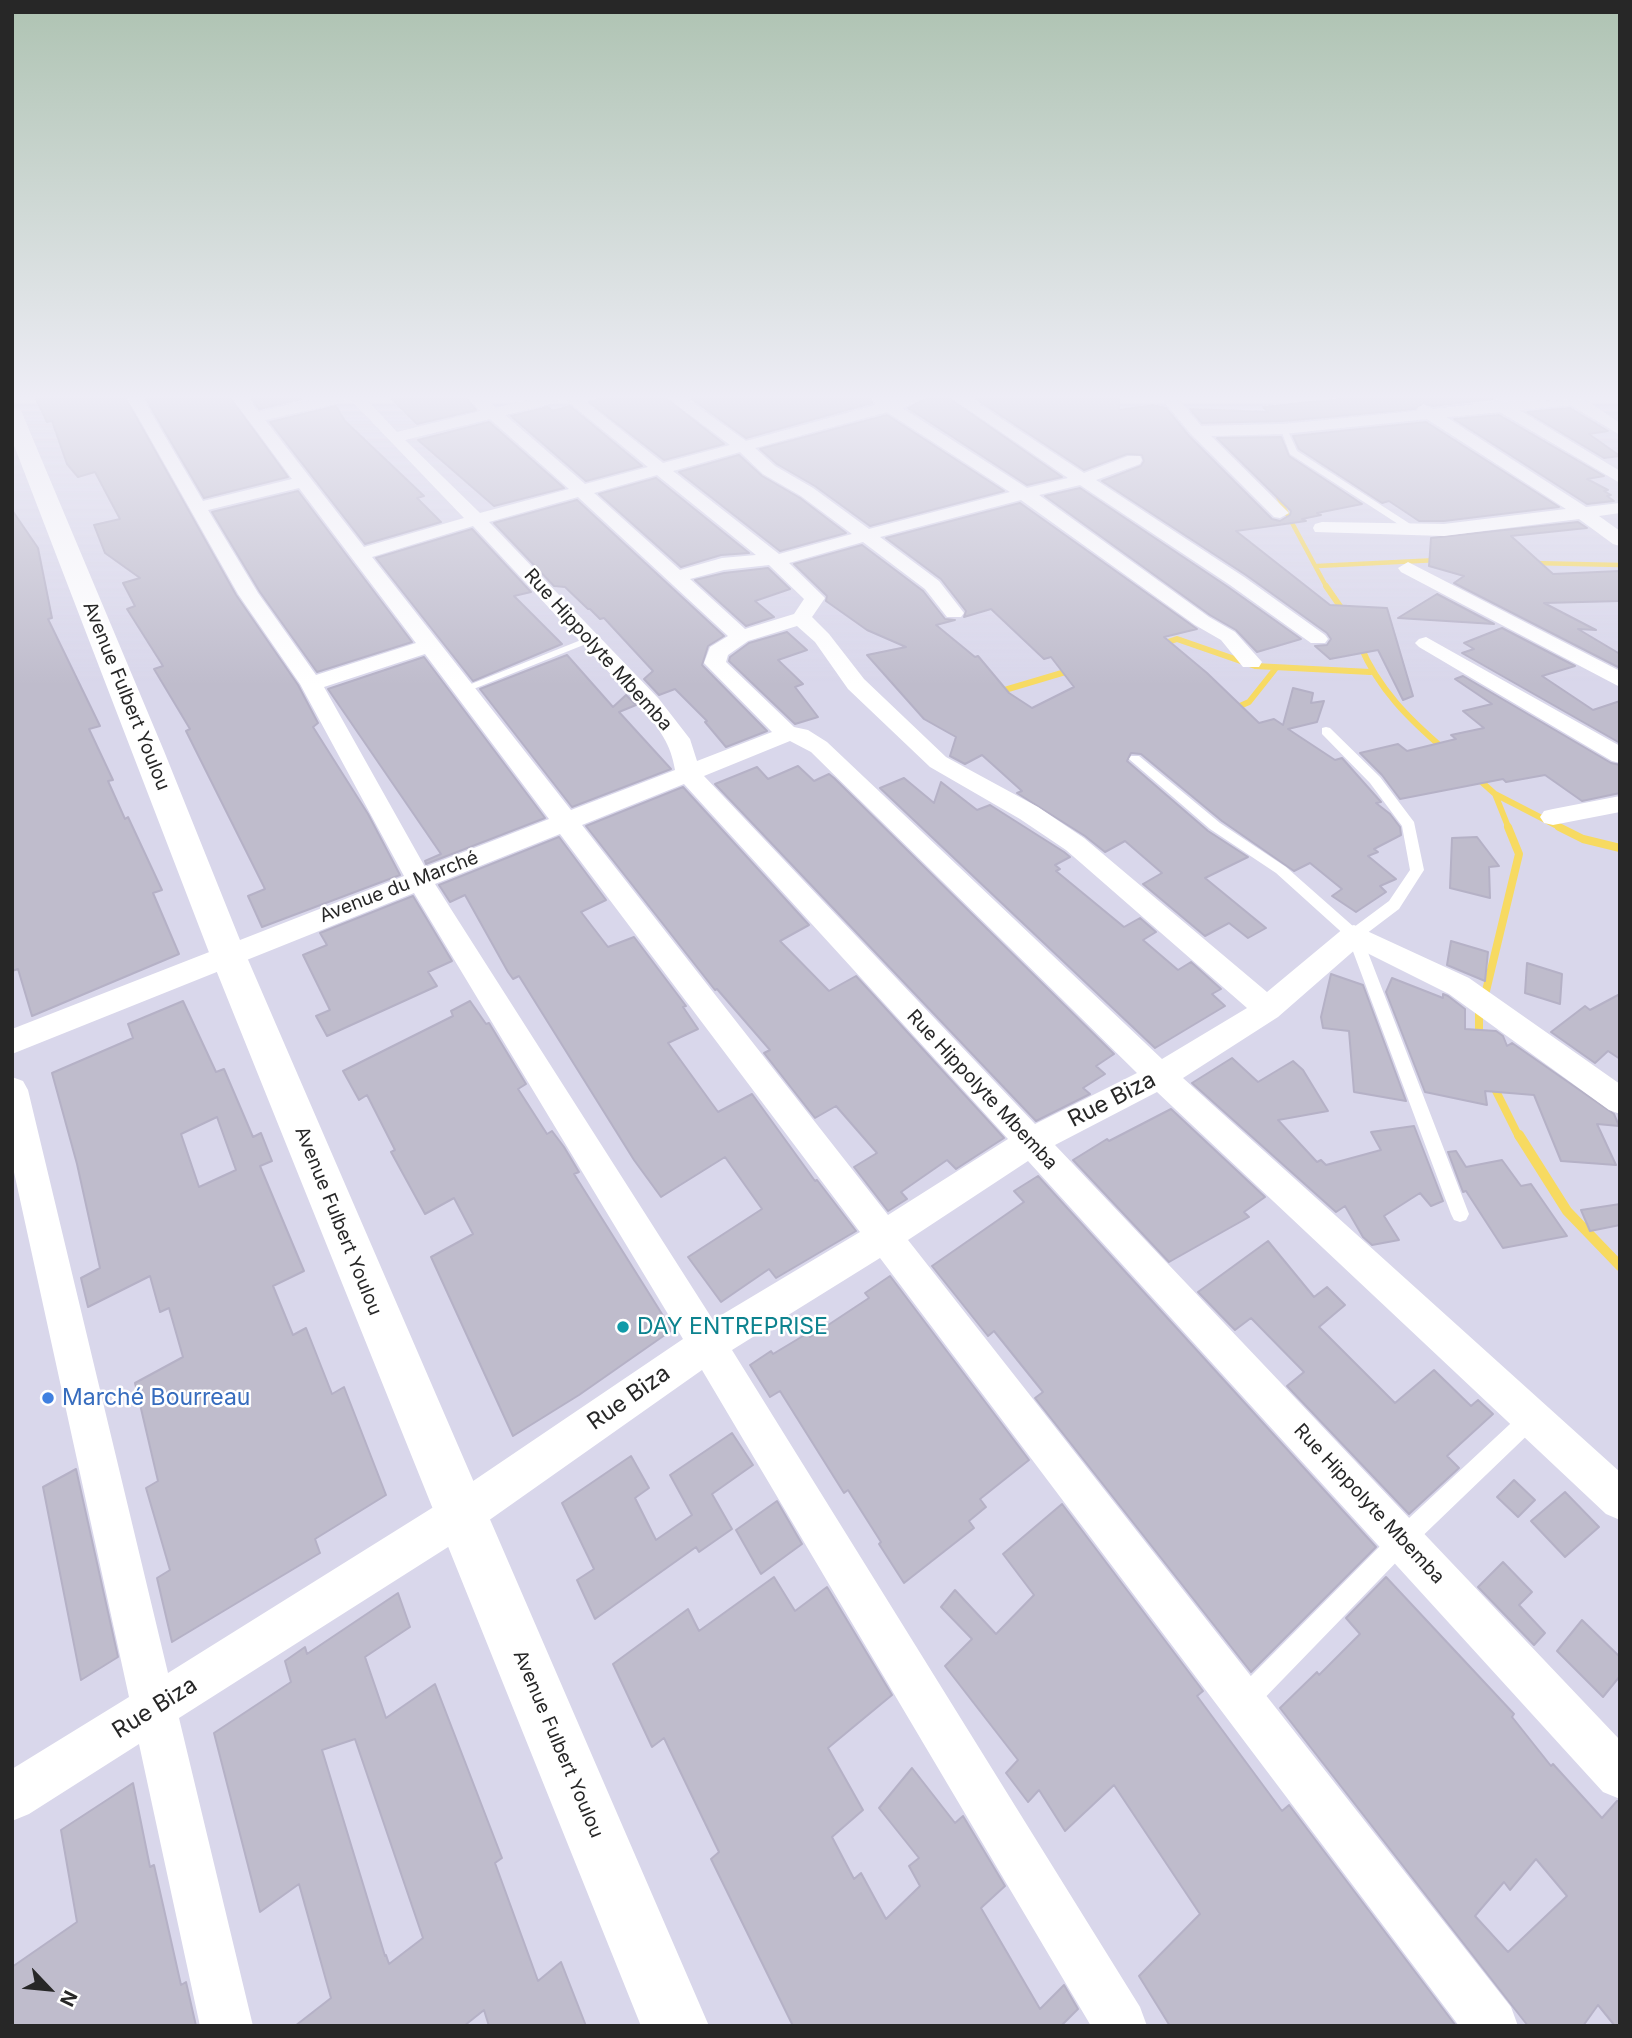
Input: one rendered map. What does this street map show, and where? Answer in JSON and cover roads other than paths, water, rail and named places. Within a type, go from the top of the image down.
[{"type":"main road","name":"Avenue Fulbert Youlou","points":[[45,494],[228,955],[675,2026]]},
{"type":"street","points":[[192,494],[248,594],[311,684],[418,878],[707,1344],[1121,2026]]},
{"type":"street","points":[[200,507],[252,494]]},
{"type":"street","points":[[311,494],[886,1235],[1244,1701],[1487,2024]]},
{"type":"street","name":"Rue Hippolyte Mbemba","points":[[450,494],[494,536],[651,704],[678,739],[684,751],[687,772],[1620,1774]]},
{"type":"street","points":[[360,554],[571,494]]},
{"type":"street","points":[[585,494],[741,637]]},
{"type":"street","points":[[691,494],[774,560],[815,598],[801,618],[741,637],[718,652],[715,663],[787,734],[800,735],[819,747],[1160,1076],[1620,1500]]},
{"type":"street","points":[[810,494],[932,585],[954,614]]},
{"type":"street","points":[[677,577],[722,564],[774,560],[1017,494]]},
{"type":"street","points":[[1028,494],[1096,548],[1202,621],[1219,629],[1251,662]]},
{"type":"street","points":[[1106,494],[1237,581],[1318,639]]},
{"type":"street","points":[[1261,494],[1280,513]]},
{"type":"street","points":[[1554,494],[1620,540]]},
{"type":"street","points":[[1321,528],[1444,530],[1620,508]]},
{"type":"street","points":[[1408,568],[1620,680]]},
{"type":"street","points":[[801,618],[822,638],[856,684],[938,762],[1020,807],[1075,844],[1268,1009]]},
{"type":"street","points":[[1426,643],[1620,756]]},
{"type":"street","points":[[311,684],[429,646]]},
{"type":"street","name":"Avenue du Marché","points":[[12,1042],[418,878],[787,734]]},
{"type":"street","points":[[1553,817],[1620,804]]},
{"type":"street","points":[[1354,936],[1459,986],[1620,1101]]},
{"type":"street","name":"Rue Biza","points":[[12,1797],[463,1513],[707,1344],[886,1235],[1031,1142],[1160,1076],[1268,1009],[1293,985],[1354,936]]},
{"type":"street","points":[[12,1090],[156,1707],[227,2026]]},
{"type":"lane","points":[[1358,494],[1415,531]]},
{"type":"lane","points":[[462,690],[590,640]]},
{"type":"lane","points":[[1326,731],[1375,780],[1409,825],[1417,870],[1394,905],[1354,936]]},
{"type":"lane","points":[[1135,758],[1215,826],[1281,870],[1354,936],[1460,1214]]},
{"type":"lane","points":[[1244,1701],[1402,1540],[1531,1418]]},
{"type":"waterway","points":[[1277,494],[1327,588]]},
{"type":"waterway","points":[[1317,566],[1438,560]]},
{"type":"waterway","points":[[1532,563],[1620,565]]},
{"type":"waterway","points":[[1326,586],[1344,612]]},
{"type":"waterway","points":[[1162,644],[1177,639],[1255,666],[1370,672]]},
{"type":"waterway","points":[[1360,645],[1376,676],[1396,703],[1445,750]]},
{"type":"waterway","points":[[1231,710],[1249,702],[1276,668]]},
{"type":"waterway","points":[[998,692],[1072,670]]},
{"type":"waterway","points":[[1476,777],[1495,794]]},
{"type":"waterway","points":[[1495,794],[1563,829]]},
{"type":"waterway","points":[[1495,794],[1509,829]]},
{"type":"waterway","points":[[1485,995],[1519,854],[1508,827]]},
{"type":"waterway","points":[[1559,827],[1563,829]]},
{"type":"waterway","points":[[1563,829],[1583,839],[1620,848]]},
{"type":"waterway","points":[[1479,1008],[1479,1038]]},
{"type":"waterway","points":[[1492,1083],[1519,1137]]},
{"type":"waterway","points":[[1519,1135],[1567,1211],[1620,1266]]},
{"type":"place","name":"DAY ENTREPRISE","points":[[623,1327]]},
{"type":"place","name":"Marché Bourreau","points":[[48,1398]]}]
